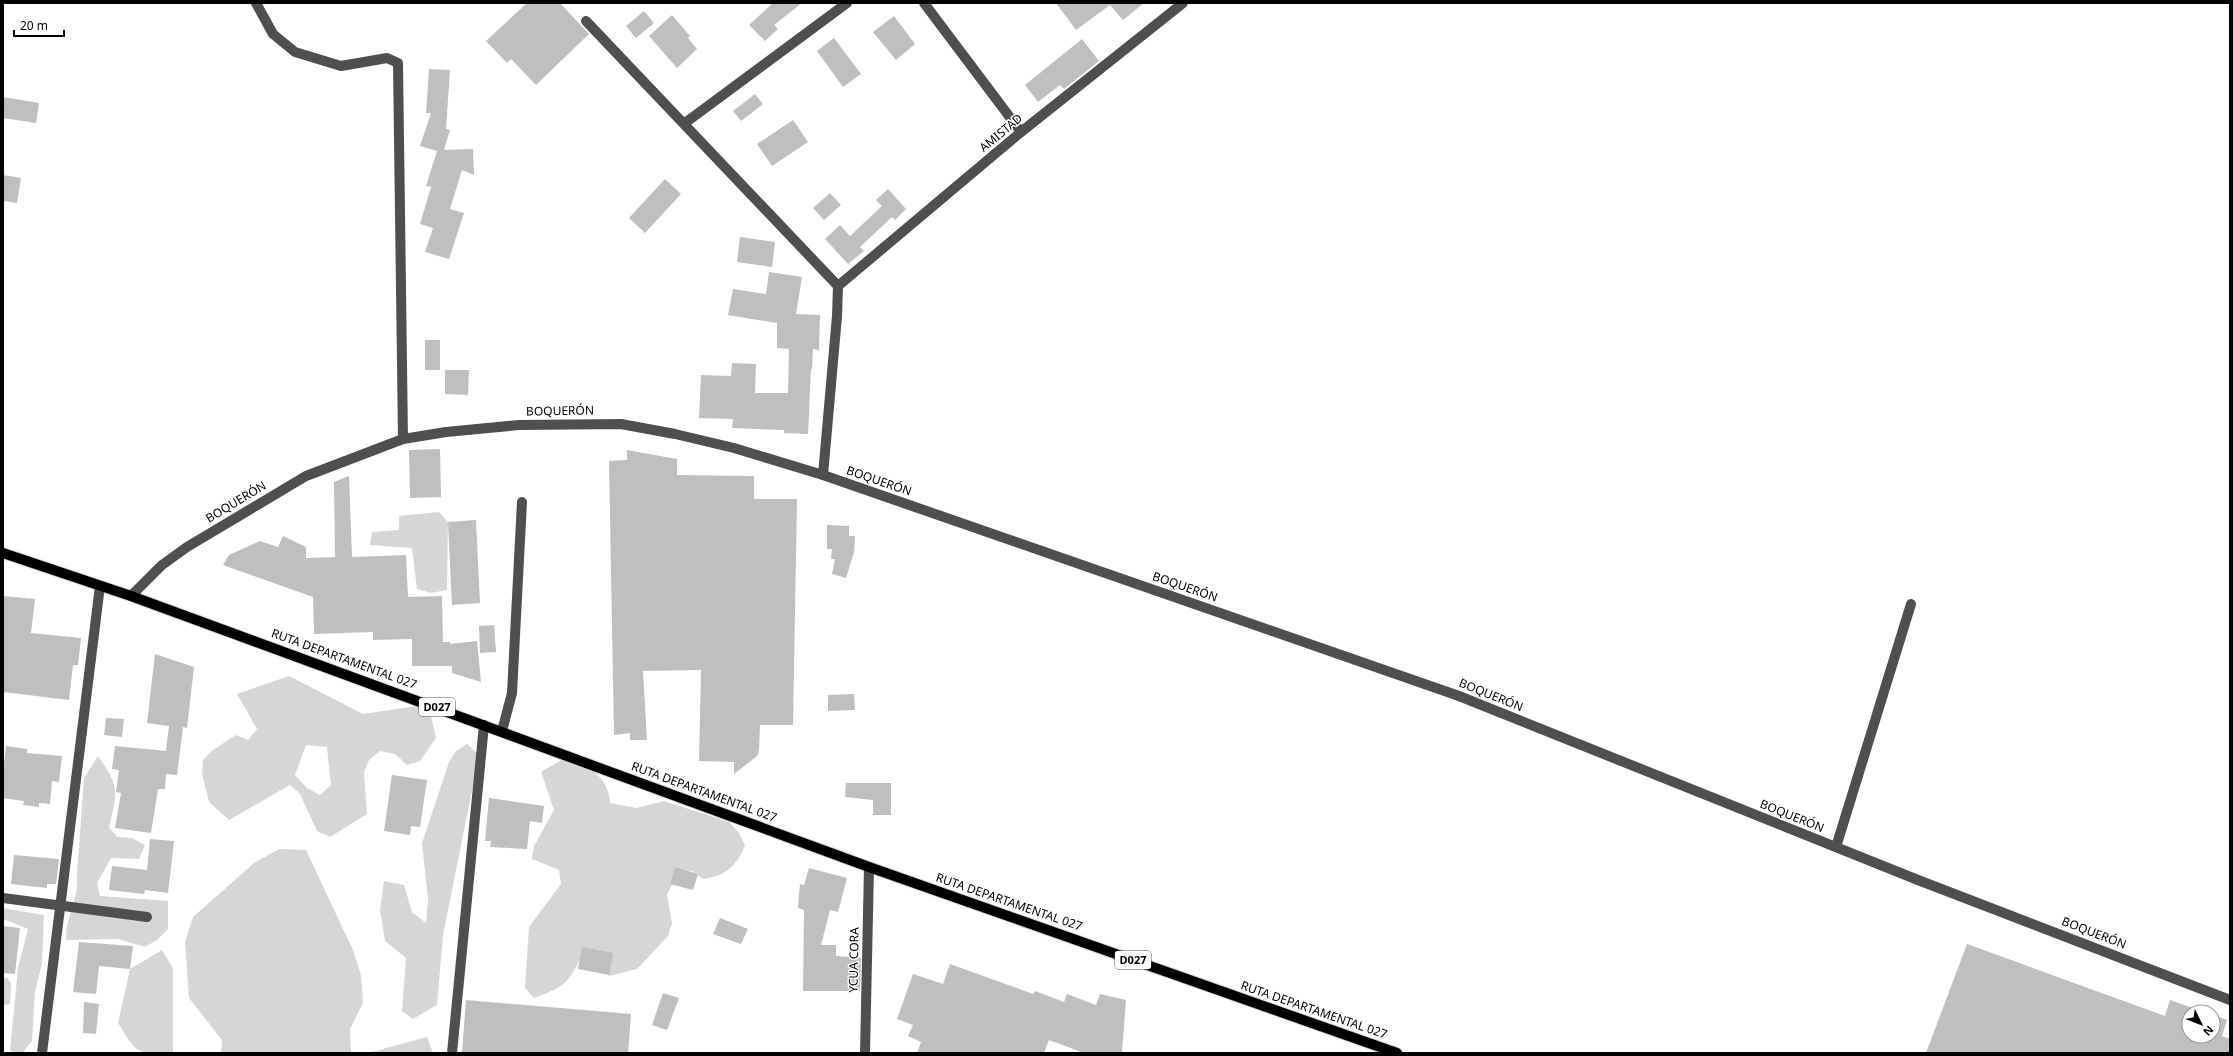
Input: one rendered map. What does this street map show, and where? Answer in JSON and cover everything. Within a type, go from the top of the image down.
[{"type":"main road","name":"RUTA DEPARTAMENTAL 027","points":[[3,554],[131,596],[869,867],[1397,1053]]},
{"type":"street","points":[[256,3],[273,34],[295,52],[341,66],[387,58],[398,63],[403,439]]},
{"type":"street","points":[[685,123],[847,3]]},
{"type":"street","points":[[924,3],[1021,132]]},
{"type":"street","name":"AMISTAD","points":[[838,286],[1021,132],[1183,3]]},
{"type":"street","points":[[586,21],[685,123],[838,286],[837,316],[823,475]]},
{"type":"street","name":"BOQUERÓN","points":[[131,596],[162,565],[186,547],[293,484],[349,458],[403,439],[446,432],[518,425],[621,424],[675,434],[734,448],[823,475],[1459,696],[1836,847],[2230,1000]]},
{"type":"street","points":[[502,731],[512,693],[522,502]]},
{"type":"street","points":[[42,1053],[100,586]]},
{"type":"street","points":[[1836,847],[1911,604]]},
{"type":"street","points":[[452,1053],[484,725]]},
{"type":"street","name":"YCUA CORA","points":[[865,1053],[869,867]]},
{"type":"street","points":[[3,898],[147,917]]},
{"type":"shaded area","points":[[439,512],[448,522],[447,590],[431,593],[417,589],[412,548],[370,545],[372,532],[399,530],[399,516]]},
{"type":"shaded area","points":[[289,676],[363,714],[417,706],[430,712],[436,738],[420,761],[407,765],[395,754],[380,751],[369,760],[364,773],[367,814],[330,837],[317,831],[300,794],[290,785],[229,820],[209,802],[202,774],[203,760],[213,750],[236,735],[248,740],[257,729],[237,694]],"holes":[[[306,745],[327,747],[331,785],[320,795],[307,788],[295,775]]]},
{"type":"shaded area","points":[[467,744],[477,753],[474,781],[443,935],[437,1005],[413,1019],[402,1011],[406,958],[385,941],[380,910],[384,881],[404,885],[412,912],[426,923],[428,899],[422,843],[449,762],[456,751]]},
{"type":"shaded area","points":[[98,756],[114,783],[115,797],[109,828],[118,837],[132,838],[145,845],[139,859],[111,858],[97,883],[100,896],[168,901],[168,929],[157,940],[145,947],[118,939],[66,940],[66,931],[75,899],[77,883],[84,778]]},
{"type":"shaded area","points":[[565,758],[596,773],[606,785],[610,803],[637,808],[664,801],[729,822],[739,833],[745,845],[734,864],[724,873],[717,876],[703,879],[692,871],[678,870],[667,895],[672,923],[668,936],[637,969],[609,976],[597,952],[583,953],[574,971],[565,983],[560,987],[534,998],[525,988],[529,927],[561,884],[559,870],[532,859],[534,846],[554,810],[541,772]]},
{"type":"shaded area","points":[[279,849],[306,850],[353,950],[361,975],[363,1003],[350,1029],[351,1053],[221,1053],[222,1040],[189,998],[185,942],[193,917],[254,863]]},
{"type":"shaded area","points":[[3,908],[44,915],[42,964],[35,992],[32,1041],[23,1052],[16,1053],[10,1050],[18,968],[28,929],[3,919]]},
{"type":"shaded area","points":[[162,950],[173,968],[173,1053],[151,1053],[144,1052],[134,1047],[118,1023],[130,969]]},
{"type":"shaded area","points":[[3,978],[7,978],[11,983],[10,1004],[3,1005]]},
{"type":"shaded area","points":[[427,1037],[433,1053],[368,1053]]},
{"type":"building","points":[[527,3],[560,3],[589,34],[536,85],[511,59],[507,63],[486,41]]},
{"type":"building","points":[[773,3],[802,3],[774,25],[778,29],[765,41],[749,25]]},
{"type":"building","points":[[1056,3],[1144,3],[1123,20],[1110,5],[1076,30]]},
{"type":"building","points":[[644,11],[654,23],[636,38],[626,26]]},
{"type":"building","points":[[672,15],[690,36],[688,38],[697,49],[677,68],[649,36]]},
{"type":"building","points":[[894,16],[915,44],[896,60],[873,32]]},
{"type":"building","points":[[834,38],[861,74],[843,87],[817,51]]},
{"type":"building","points":[[1082,39],[1099,61],[1064,89],[1060,85],[1038,102],[1025,85]]},
{"type":"building","points":[[429,69],[450,70],[446,129],[450,130],[444,150],[473,149],[474,175],[462,170],[450,209],[464,213],[449,259],[425,252],[433,228],[420,224],[431,187],[426,186],[437,151],[420,146],[431,113],[426,113]]},
{"type":"building","points":[[755,94],[763,104],[741,121],[733,111]]},
{"type":"building","points":[[3,97],[39,103],[36,123],[3,118]]},
{"type":"building","points":[[793,120],[808,142],[772,166],[757,144]]},
{"type":"building","points":[[3,175],[21,178],[17,203],[3,201]]},
{"type":"building","points":[[665,179],[681,194],[645,233],[629,218]]},
{"type":"building","points":[[888,189],[906,209],[895,220],[892,217],[860,247],[864,251],[848,264],[825,239],[840,225],[850,236],[882,206],[876,200]]},
{"type":"building","points":[[830,193],[841,205],[824,220],[813,208]]},
{"type":"building","points":[[740,237],[775,242],[772,267],[737,262]]},
{"type":"building","points":[[769,272],[802,277],[796,314],[820,315],[819,350],[813,349],[808,434],[784,433],[784,430],[732,428],[733,419],[699,418],[701,375],[731,376],[732,363],[756,364],[755,393],[788,393],[789,349],[777,348],[777,323],[728,315],[733,289],[766,294]]},
{"type":"building","points":[[425,340],[440,340],[440,370],[425,370]]},
{"type":"building","points":[[445,370],[469,370],[468,395],[445,394]]},
{"type":"building","points":[[440,449],[441,497],[410,498],[409,450]]},
{"type":"building","points":[[627,450],[677,459],[677,475],[754,476],[754,499],[797,499],[793,725],[760,725],[759,751],[757,756],[734,774],[734,762],[699,761],[701,670],[643,671],[647,740],[630,740],[630,733],[614,735],[609,461],[627,460]]},
{"type":"building","points":[[349,476],[352,557],[406,555],[408,597],[442,596],[443,642],[450,642],[450,644],[477,641],[481,682],[452,673],[452,666],[412,666],[412,639],[373,640],[373,632],[314,634],[313,597],[223,565],[229,555],[260,541],[278,547],[283,536],[306,547],[306,558],[335,557],[334,482]]},
{"type":"building","points":[[476,520],[480,603],[452,605],[448,522]]},
{"type":"building","points":[[827,525],[849,526],[849,536],[855,536],[854,552],[846,578],[832,574],[835,559],[831,559],[832,549],[827,549]]},
{"type":"building","points":[[3,596],[35,599],[31,633],[81,638],[78,665],[73,665],[69,700],[3,692]]},
{"type":"building","points":[[494,625],[496,652],[480,653],[479,626]]},
{"type":"building","points":[[155,654],[194,667],[187,728],[183,727],[177,775],[166,774],[165,789],[158,789],[151,833],[115,828],[121,793],[116,792],[119,770],[112,769],[115,746],[166,751],[169,726],[147,723]]},
{"type":"building","points":[[854,694],[855,710],[828,711],[828,695]]},
{"type":"building","points":[[106,718],[124,719],[122,737],[104,735]]},
{"type":"building","points":[[6,746],[27,749],[27,753],[62,756],[59,782],[52,781],[50,804],[39,803],[39,807],[23,805],[24,801],[3,798],[3,772]]},
{"type":"building","points":[[392,775],[427,780],[420,827],[411,826],[410,835],[384,831]]},
{"type":"building","points":[[846,783],[891,783],[891,815],[873,815],[873,800],[845,797]]},
{"type":"building","points":[[489,798],[544,806],[542,823],[530,821],[527,849],[490,847],[491,841],[485,841]]},
{"type":"building","points":[[150,839],[174,841],[168,893],[145,890],[144,894],[109,890],[112,866],[147,870]]},
{"type":"building","points":[[14,855],[59,859],[56,884],[47,884],[47,888],[11,884]]},
{"type":"building","points":[[675,867],[698,874],[693,890],[670,884]]},
{"type":"building","points":[[809,868],[847,878],[838,912],[830,910],[821,945],[836,945],[836,956],[861,958],[860,991],[803,991],[804,910],[798,908],[800,884],[804,885]]},
{"type":"building","points":[[720,918],[748,929],[741,944],[713,934]]},
{"type":"building","points":[[3,926],[20,928],[15,974],[3,973]]},
{"type":"building","points":[[79,942],[133,946],[130,969],[99,966],[96,994],[73,992]]},
{"type":"building","points":[[1967,944],[2165,1016],[2170,1000],[2181,1004],[2181,1044],[2221,1044],[2221,1018],[2227,1020],[2222,1036],[2230,1039],[2230,1053],[1926,1053]]},
{"type":"building","points":[[582,947],[613,953],[609,975],[578,969]]},
{"type":"building","points":[[950,964],[1033,994],[1035,991],[1064,1002],[1067,994],[1096,1005],[1100,994],[1126,1000],[1122,1053],[1084,1053],[1049,1040],[1044,1053],[917,1053],[921,1042],[908,1036],[913,1025],[897,1019],[913,974],[943,984]]},
{"type":"building","points":[[663,993],[679,998],[667,1030],[652,1025]]},
{"type":"building","points":[[466,1000],[631,1014],[628,1053],[462,1053]]},
{"type":"building","points":[[84,1002],[99,1004],[96,1034],[83,1033]]}]
